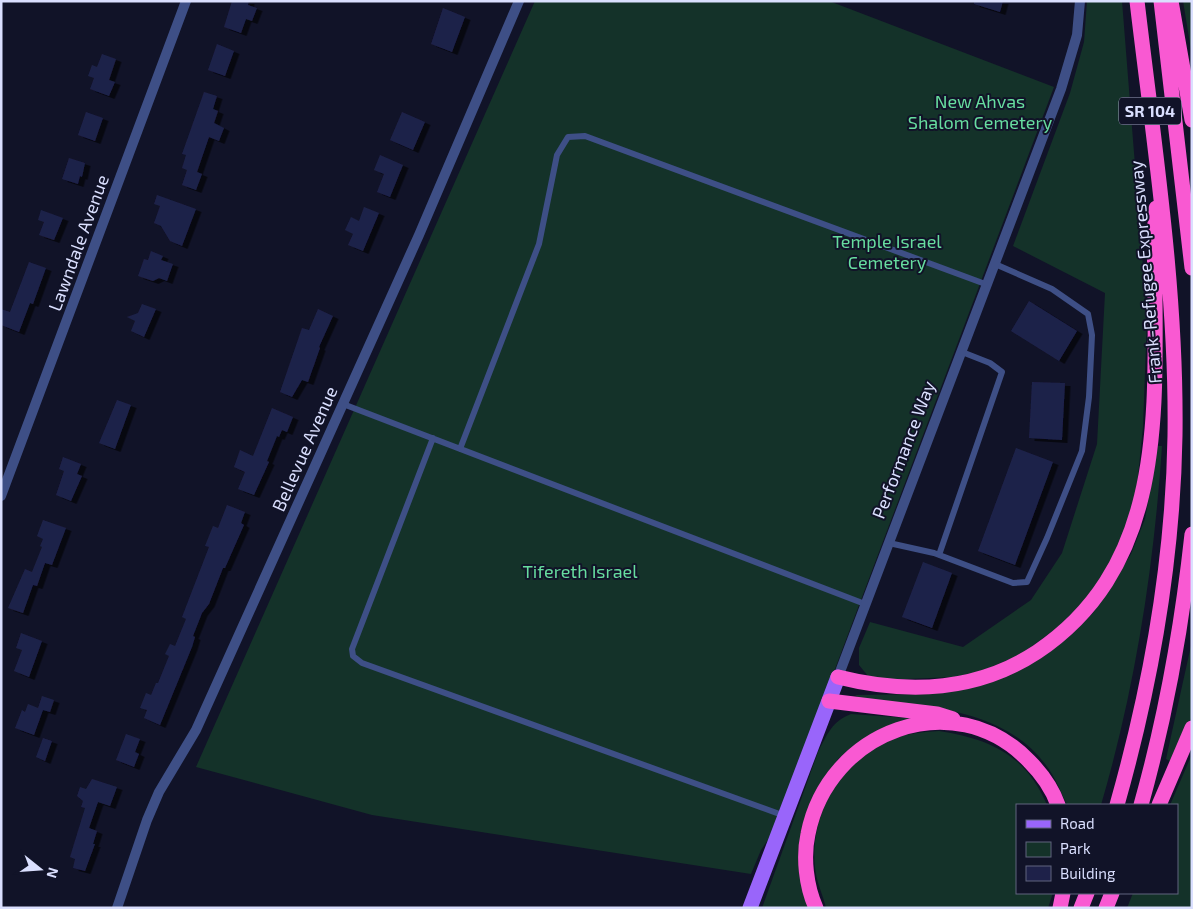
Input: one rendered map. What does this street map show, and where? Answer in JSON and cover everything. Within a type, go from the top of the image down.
[{"type":"highway","name":"Frank-Refugee Expressway","points":[[1117,804],[1129,762],[1152,658],[1163,585],[1171,506],[1175,437],[1172,310],[1159,181],[1137,1]]},
{"type":"highway","name":"SR 104","points":[[1161,1],[1192,268]]},
{"type":"highway","points":[[1170,1],[1192,120]]},
{"type":"highway","points":[[838,677],[869,685],[899,688],[942,687],[970,682],[1021,662],[1052,642],[1089,607],[1102,590],[1118,563],[1134,527],[1149,469],[1156,359],[1153,229],[1159,181]]},
{"type":"highway","points":[[1141,804],[1155,753],[1177,649],[1192,534]]},
{"type":"highway","points":[[829,702],[937,714],[1006,740],[1045,779],[1058,804]]},
{"type":"highway","points":[[816,908],[808,877],[805,847],[810,821],[819,796],[834,774],[853,754],[890,733],[932,724],[970,725]]},
{"type":"highway","points":[[1159,804],[1192,728]]},
{"type":"highway","points":[[1060,908],[1063,894]]},
{"type":"highway","points":[[1081,908],[1087,894]]},
{"type":"main road","name":"Performance Way","points":[[750,908],[838,677]]},
{"type":"street","name":"Lawndale Avenue","points":[[1,496],[186,1]]},
{"type":"street","name":"Bellevue Avenue","points":[[117,908],[147,820],[159,792],[196,730],[419,235],[519,1]]},
{"type":"street","name":"Performance Way","points":[[838,677],[1061,89],[1076,35],[1080,1]]},
{"type":"lane","points":[[460,448],[539,244],[557,155],[568,137],[585,136],[988,285]]},
{"type":"lane","points":[[889,542],[939,555],[1013,583],[1027,582],[1082,451],[1089,397],[1092,335],[1088,314],[1052,289],[995,264]]},
{"type":"lane","points":[[939,555],[1002,372],[990,363],[962,352]]},
{"type":"lane","points":[[343,404],[866,604]]},
{"type":"lane","points":[[433,438],[352,649],[353,656],[362,663],[785,816]]},
{"type":"green space","name":"Tifereth Israel","points":[[535,1],[829,1],[1054,87],[774,831],[761,850],[751,874],[372,815],[196,767]]},
{"type":"green space","points":[[1087,1],[1122,1],[1147,317],[1143,427],[1137,486],[1126,533],[1108,569],[1085,600],[1058,627],[1020,655],[981,671],[954,677],[882,680],[868,676],[859,665],[859,648],[870,622],[963,647],[1031,600],[1062,553],[1097,444],[1105,293],[1013,246],[1070,93],[1084,42]]},
{"type":"green space","points":[[1183,1],[1192,1],[1192,56]]},
{"type":"green space","points":[[1158,446],[1162,446],[1154,537],[1141,627],[1124,717],[1101,804],[1067,804],[1052,774],[1035,752],[1015,736],[992,723],[941,709],[861,699],[855,695],[930,694],[1010,674],[1044,656],[1072,634],[1093,613],[1131,554],[1145,519]]},
{"type":"green space","points":[[1192,641],[1192,716],[1172,762],[1166,759]]},
{"type":"green space","points":[[851,714],[908,718],[907,722],[875,733],[855,745],[838,759],[812,801],[810,908],[762,908],[818,752],[827,734],[839,720]]},
{"type":"green space","points":[[939,731],[974,739],[1004,752],[1028,773],[1046,804],[1016,804],[1016,894],[1053,894],[1048,908],[826,908],[818,883],[814,848],[817,829],[831,793],[855,762],[869,750],[886,741],[919,733]]},
{"type":"green space","points":[[1192,754],[1192,908],[1127,908],[1133,894],[1178,894],[1178,804],[1170,804]]},
{"type":"building","points":[[232,1],[249,1],[248,5],[257,8],[252,21],[246,19],[241,33],[224,27]]},
{"type":"building","points":[[974,1],[1003,1],[1000,12],[974,4]]},
{"type":"building","points":[[443,8],[465,17],[452,52],[431,44]]},
{"type":"building","points":[[217,44],[234,51],[225,76],[208,70]]},
{"type":"building","points":[[102,54],[116,59],[109,80],[115,82],[109,96],[90,89],[94,78],[88,76],[92,65],[97,67]]},
{"type":"building","points":[[204,92],[217,96],[213,109],[218,111],[214,123],[224,128],[219,141],[209,137],[197,172],[202,174],[196,190],[182,185],[187,170],[182,168],[186,155],[182,154]]},
{"type":"building","points":[[86,112],[103,118],[95,141],[78,135]]},
{"type":"building","points":[[402,112],[425,122],[413,150],[390,140]]},
{"type":"building","points":[[380,155],[403,165],[390,197],[377,192],[384,174],[374,170]]},
{"type":"building","points":[[69,158],[85,163],[82,177],[80,176],[78,184],[62,179]]},
{"type":"building","points":[[157,195],[196,209],[182,246],[170,241],[161,226],[154,223],[160,206],[154,204]]},
{"type":"building","points":[[364,207],[379,213],[363,251],[348,245],[353,234],[345,230],[351,217],[359,221]]},
{"type":"building","points":[[41,210],[63,218],[54,240],[39,235],[44,222],[38,220]]},
{"type":"building","points":[[151,251],[163,256],[161,260],[173,264],[167,281],[159,278],[153,281],[138,276],[144,259],[148,260]]},
{"type":"building","points":[[29,262],[46,268],[33,304],[30,303],[19,332],[1,325],[1,309],[10,312]]},
{"type":"building","points":[[1029,301],[1077,331],[1059,361],[1011,331]]},
{"type":"building","points":[[142,304],[156,309],[144,337],[131,331],[135,321],[127,317],[138,313]]},
{"type":"building","points":[[318,309],[333,316],[319,347],[308,382],[302,380],[292,397],[280,392],[302,328],[309,330]]},
{"type":"building","points":[[1032,382],[1065,383],[1062,440],[1029,438]]},
{"type":"building","points":[[117,400],[131,405],[115,449],[99,443]]},
{"type":"building","points":[[272,408],[293,417],[287,432],[282,430],[279,437],[277,436],[267,461],[269,462],[254,495],[238,489],[245,472],[234,467],[240,450],[253,456]]},
{"type":"building","points":[[1016,448],[1053,462],[1015,565],[978,551]]},
{"type":"building","points":[[63,457],[81,464],[77,474],[82,476],[71,501],[56,495],[64,471],[59,469]]},
{"type":"building","points":[[227,505],[245,512],[241,523],[244,525],[225,568],[223,568],[209,604],[202,613],[193,636],[195,637],[192,647],[160,725],[144,718],[147,710],[140,708],[146,693],[151,695],[156,683],[158,683],[169,656],[165,654],[170,644],[175,646],[186,619],[182,617],[209,547],[205,546],[213,526],[218,528]]},
{"type":"building","points":[[43,520],[66,528],[52,565],[45,563],[37,586],[33,585],[23,613],[8,608],[25,569],[32,572],[42,547],[40,546],[43,539],[37,536]]},
{"type":"building","points":[[923,562],[952,573],[932,628],[902,617]]},
{"type":"building","points":[[21,633],[42,641],[29,677],[14,671],[22,650],[16,648]]},
{"type":"building","points":[[42,696],[54,700],[50,712],[43,710],[34,735],[15,728],[22,710],[25,712],[28,704],[38,708]]},
{"type":"building","points":[[126,734],[140,739],[135,752],[139,754],[134,767],[116,760]]},
{"type":"building","points":[[43,738],[52,741],[45,761],[36,757]]},
{"type":"building","points":[[92,779],[117,787],[110,806],[98,802],[89,828],[97,831],[93,844],[95,844],[85,871],[73,868],[75,859],[70,857],[85,808],[81,807],[83,801],[77,796],[80,787],[86,789]]},
{"type":"park label","name":"New Ahvas Shalom Cemetery","points":[[980,112]]},
{"type":"park label","name":"Temple Israel Cemetery","points":[[887,252]]}]
